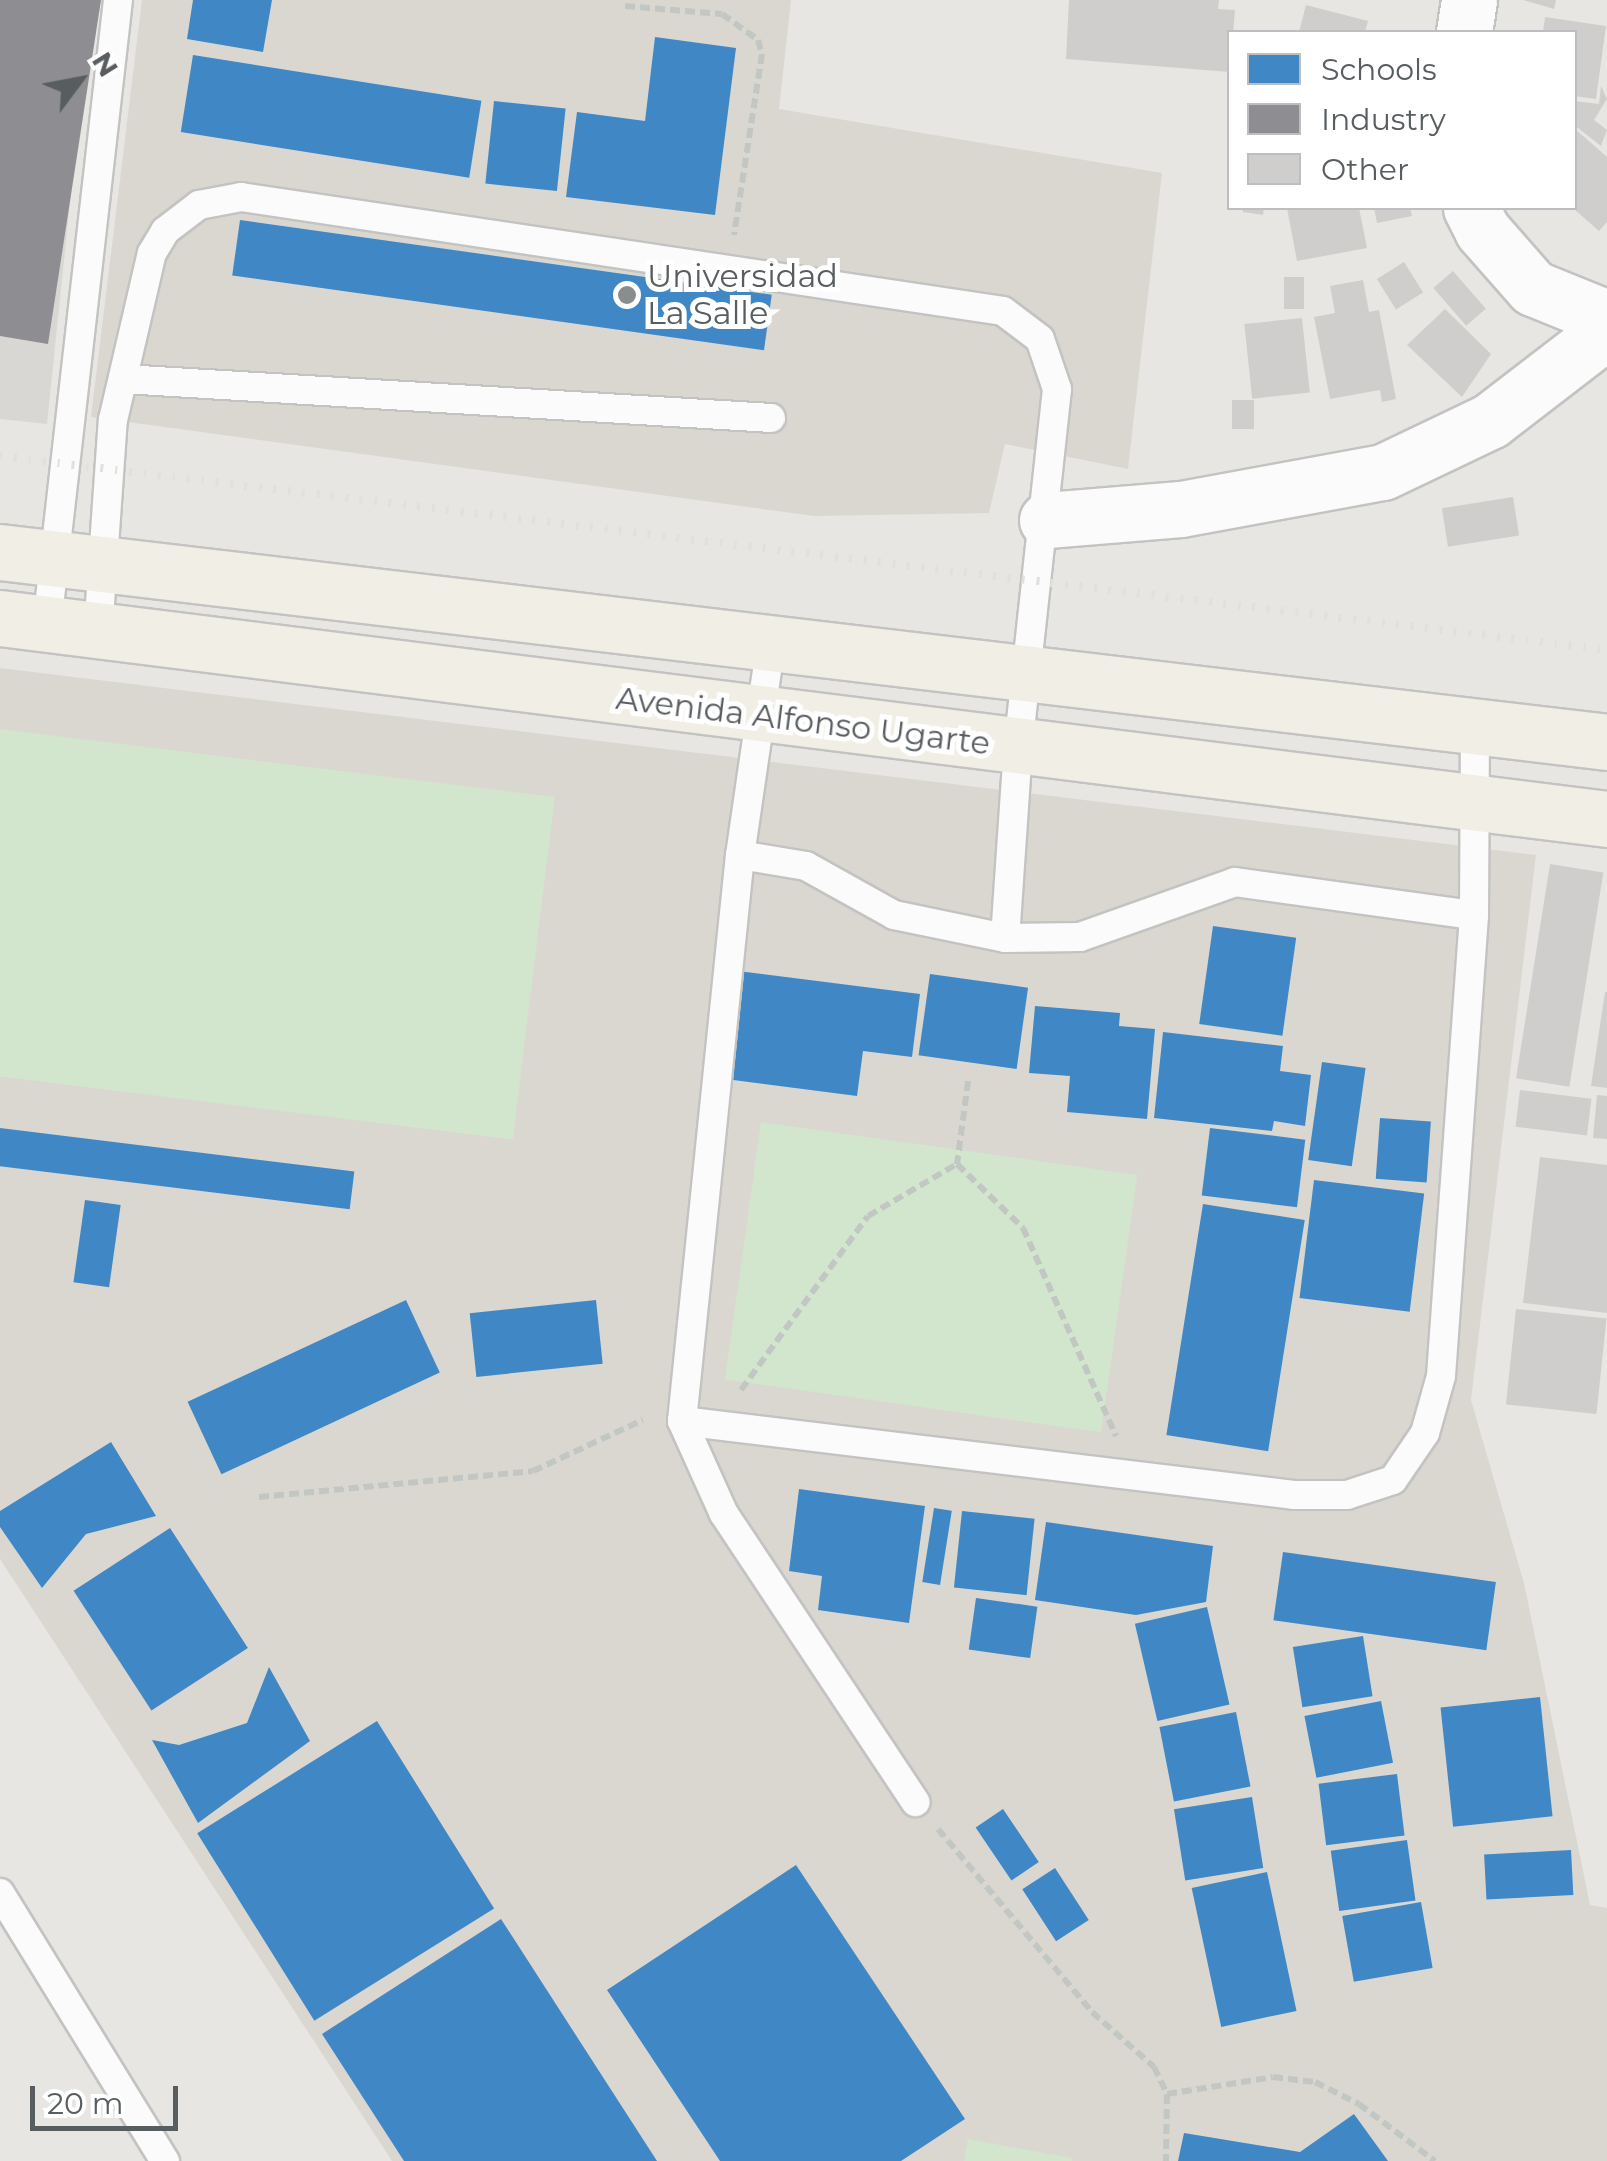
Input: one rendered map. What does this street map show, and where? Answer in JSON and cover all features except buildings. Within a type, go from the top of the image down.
[{"type":"main road","points":[[0,552],[1607,742]]},
{"type":"main road","name":"Avenida Alfonso Ugarte","points":[[48,625],[763,717],[1607,819]]},
{"type":"street","points":[[1464,30],[1469,0]]},
{"type":"street","points":[[1472,210],[1482,230],[1533,288],[1607,318]]},
{"type":"street","points":[[1048,520],[1182,509],[1383,472],[1490,420],[1607,331]]},
{"type":"lane","points":[[48,625],[78,562],[118,0]]},
{"type":"lane","points":[[48,625],[78,562],[152,253],[165,231],[217,199],[241,197],[975,305],[1020,321],[1052,361],[1057,389],[1048,520],[1018,748],[1005,938]]},
{"type":"lane","points":[[122,379],[770,418]]},
{"type":"lane","points":[[771,643],[740,854],[682,1421],[724,1514],[915,1802]]},
{"type":"lane","points":[[682,1421],[1133,1476],[1347,1495],[1393,1480],[1425,1434],[1441,1376],[1474,915],[1470,802],[1474,726]]},
{"type":"lane","points":[[740,854],[806,866],[894,915],[1005,938],[1080,936],[1235,882],[1474,915]]},
{"type":"lane","points":[[0,1893],[165,2161]]},
{"type":"path","points":[[625,6],[722,14],[758,40],[762,54],[729,271]]},
{"type":"path","points":[[956,1164],[968,1081]]},
{"type":"path","points":[[956,1164],[1022,1228],[1133,1476]]},
{"type":"path","points":[[716,1425],[868,1216],[956,1164]]},
{"type":"path","points":[[259,1497],[532,1470],[562,1461],[630,1420],[682,1421]]},
{"type":"path","points":[[915,1802],[1092,2012],[1154,2067],[1167,2094],[1166,2161]]},
{"type":"path","points":[[1167,2094],[1273,2077],[1315,2082],[1359,2104],[1436,2161]]},
{"type":"shaded area","points":[[0,0],[91,0],[47,424],[0,419]]},
{"type":"shaded area","name":"Universidad La Salle","points":[[142,0],[791,0],[779,109],[1162,173],[1128,469],[1005,444],[989,513],[814,516],[91,417]]},
{"type":"shaded area","points":[[0,668],[1536,855],[1471,1400],[1524,1583],[1590,1905],[1607,1908],[1607,2161],[392,2161],[0,1559]]},
{"type":"green space","points":[[0,729],[555,797],[513,1140],[0,1077]]},
{"type":"green space","points":[[761,1122],[1137,1175],[1101,1432],[725,1379]]},
{"type":"green space","points":[[968,2139],[1072,2158],[1072,2161],[964,2161]]},
{"type":"railway","points":[[0,456],[1607,650]]},
{"type":"place","name":"Universidad La Salle","points":[[627,295]]}]
